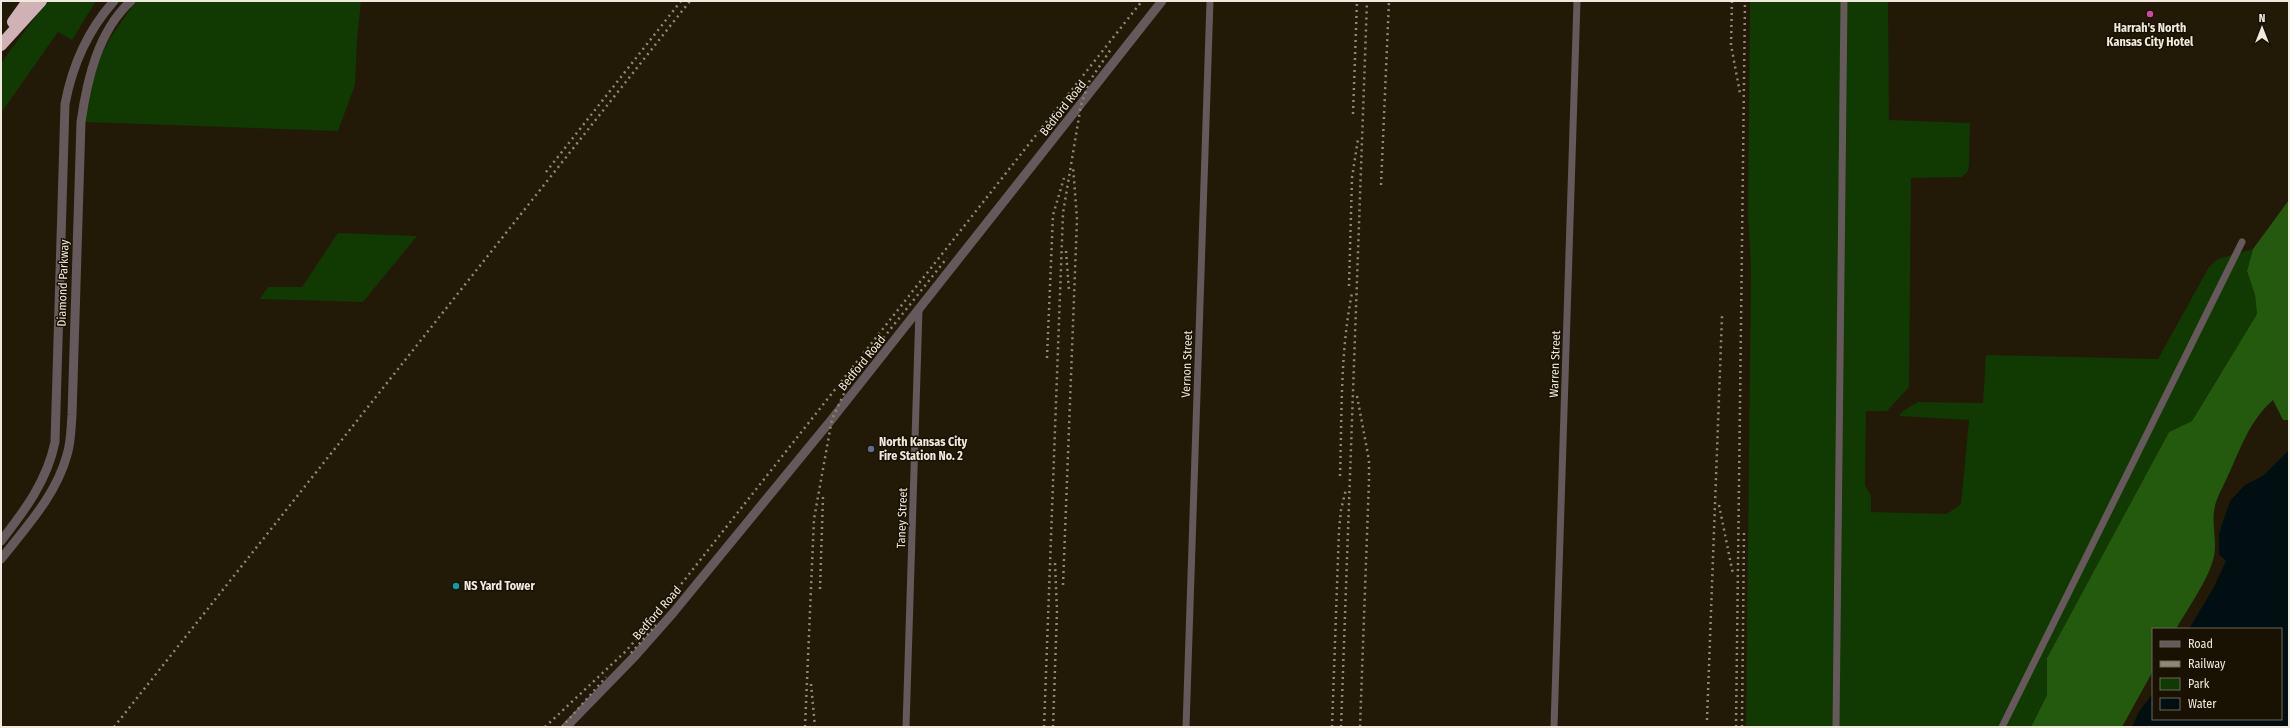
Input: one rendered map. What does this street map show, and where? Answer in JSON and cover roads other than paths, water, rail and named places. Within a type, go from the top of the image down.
[{"type":"highway","points":[[1,39],[28,1]]},
{"type":"highway","points":[[1,45],[41,1]]},
{"type":"street","name":"Diamond Parkway","points":[[1,541],[40,486],[48,467],[55,442],[65,104],[79,57],[98,21],[114,1]]},
{"type":"street","name":"Diamond Parkway","points":[[1,559],[47,500],[60,475],[68,454],[72,415],[81,122],[87,82],[97,54],[109,31],[131,1]]},
{"type":"street","name":"Bedford Road","points":[[566,727],[635,656],[673,614],[919,310],[1162,1]]},
{"type":"street","name":"Vernon Street","points":[[1186,727],[1210,1]]},
{"type":"street","name":"Warren Street","points":[[1554,727],[1577,1]]},
{"type":"street","points":[[1836,727],[1844,1]]},
{"type":"street","points":[[2002,727],[2242,242]]},
{"type":"street","name":"Taney Street","points":[[906,727],[919,310]]},
{"type":"water","points":[[2289,450],[2289,727],[2132,727],[2139,712],[2152,694],[2152,720],[2282,720],[2282,628],[2190,628],[2214,587],[2226,561],[2219,554],[2219,534],[2230,501],[2245,485],[2263,476]]},
{"type":"railway","points":[[546,172],[681,1]]},
{"type":"railway","points":[[114,727],[690,1]]},
{"type":"railway","points":[[545,727],[626,651],[652,621],[1142,1]]},
{"type":"railway","points":[[1353,114],[1357,1]]},
{"type":"railway","points":[[1341,727],[1367,1]]},
{"type":"railway","points":[[1381,185],[1389,1]]},
{"type":"railway","points":[[1732,1],[1731,45],[1740,93]]},
{"type":"railway","points":[[1736,727],[1745,1]]},
{"type":"railway","points":[[1044,727],[1063,213],[1081,105],[1089,82],[1111,49]]},
{"type":"railway","points":[[1349,286],[1352,178],[1358,139]]},
{"type":"railway","points":[[1063,585],[1077,219],[1073,166]]},
{"type":"railway","points":[[1047,358],[1053,215],[1064,178]]},
{"type":"railway","points":[[1066,251],[1069,291]]},
{"type":"railway","points":[[846,385],[947,258]]},
{"type":"railway","points":[[1340,476],[1343,361],[1352,293]]},
{"type":"railway","points":[[1707,720],[1722,316]]},
{"type":"railway","points":[[805,727],[814,519],[832,419],[850,381]]},
{"type":"railway","points":[[1357,396],[1369,460],[1360,727]]},
{"type":"railway","points":[[1332,727],[1339,530],[1341,510],[1346,489]]},
{"type":"railway","points":[[820,589],[823,497]]},
{"type":"railway","points":[[1719,505],[1733,574]]},
{"type":"railway","points":[[1742,727],[1744,531]]},
{"type":"railway","points":[[1053,727],[1057,611],[1055,563]]},
{"type":"railway","points":[[631,653],[656,625]]},
{"type":"railway","points":[[562,727],[606,677]]},
{"type":"railway","points":[[811,684],[815,727]]},
{"type":"place","name":"Harrah's North Kansas City Hotel","points":[[2150,14]]},
{"type":"place","name":"North Kansas City Fire Station No. 2","points":[[871,449]]},
{"type":"place","name":"NS Yard Tower","points":[[456,586]]}]
